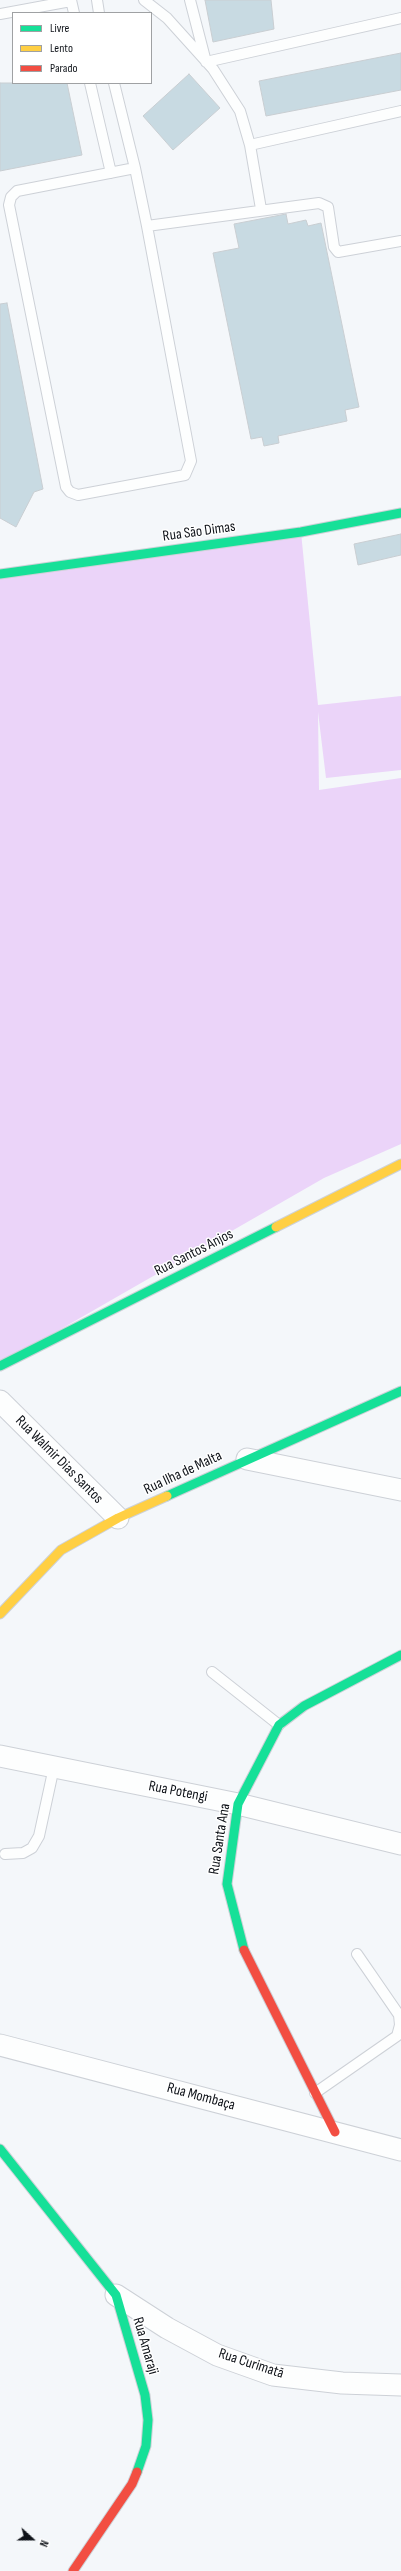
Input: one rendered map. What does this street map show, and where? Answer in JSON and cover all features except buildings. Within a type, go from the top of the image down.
[{"type":"street","name":"Rua São Dimas","points":[[0,574],[301,532],[401,513]]},
{"type":"street","name":"Rua Santos Anjos","points":[[0,1366],[401,1164]]},
{"type":"street","name":"Rua Ilha de Malta","points":[[0,1614],[60,1550],[118,1518],[247,1459],[401,1392]]},
{"type":"street","name":"Rua Walmir Dias Santos","points":[[0,1401],[118,1518]]},
{"type":"street","points":[[247,1459],[401,1490]]},
{"type":"street","name":"Rua Santa Ana","points":[[335,2132],[244,1951],[227,1884],[238,1804],[279,1725],[304,1706],[401,1655]]},
{"type":"street","name":"Rua Potengi","points":[[0,1756],[238,1804],[401,1844]]},
{"type":"street","name":"Rua Mombaça","points":[[0,2045],[401,2150]]},
{"type":"street","name":"Rua Amaraji","points":[[0,2148],[116,2295],[145,2395],[148,2420],[146,2446],[132,2484],[73,2571]]},
{"type":"street","name":"Rua Curimatã","points":[[116,2295],[167,2328],[217,2355],[274,2375],[342,2384],[401,2385]]},
{"type":"lane","points":[[0,14],[71,0],[74,12]]},
{"type":"lane","points":[[98,0],[99,12]]},
{"type":"lane","points":[[144,0],[167,18],[206,62],[240,111],[250,145],[261,209]]},
{"type":"lane","points":[[190,0],[206,62]]},
{"type":"lane","points":[[206,62],[401,18]]},
{"type":"lane","points":[[90,84],[111,172]]},
{"type":"lane","points":[[114,84],[135,168],[147,226],[191,461],[190,469],[185,475],[78,495],[70,492],[66,487],[9,205],[11,197],[17,191],[135,168]]},
{"type":"lane","points":[[250,145],[401,111]]},
{"type":"lane","points":[[147,226],[311,203],[328,207],[334,247],[338,252],[401,240]]},
{"type":"lane","points":[[212,1672],[279,1725]]},
{"type":"lane","points":[[5,1854],[23,1853],[32,1848],[39,1836],[54,1767]]},
{"type":"lane","points":[[315,2093],[397,2036],[400,2025],[399,2015],[357,1954]]},
{"type":"shaded area","points":[[301,532],[318,705],[401,696],[401,770],[326,778],[318,712],[319,790],[401,778],[401,1144],[324,1178],[0,1364],[0,576]]},
{"type":"traffic: fast","points":[[0,574],[301,532],[401,513]]},
{"type":"traffic: fast","points":[[0,1366],[276,1227]]},
{"type":"traffic: fast","points":[[167,1496],[401,1391]]},
{"type":"traffic: fast","points":[[244,1950],[227,1884],[238,1804],[279,1725],[304,1706],[401,1655]]},
{"type":"traffic: fast","points":[[0,2149],[116,2295],[145,2395],[148,2420],[146,2446],[137,2472]]},
{"type":"traffic: slow","points":[[276,1227],[401,1164]]},
{"type":"traffic: slow","points":[[0,1614],[61,1550],[118,1518],[167,1496]]},
{"type":"traffic: jam","points":[[244,1950],[335,2132]]},
{"type":"traffic: jam","points":[[73,2571],[132,2484],[137,2472]]}]
